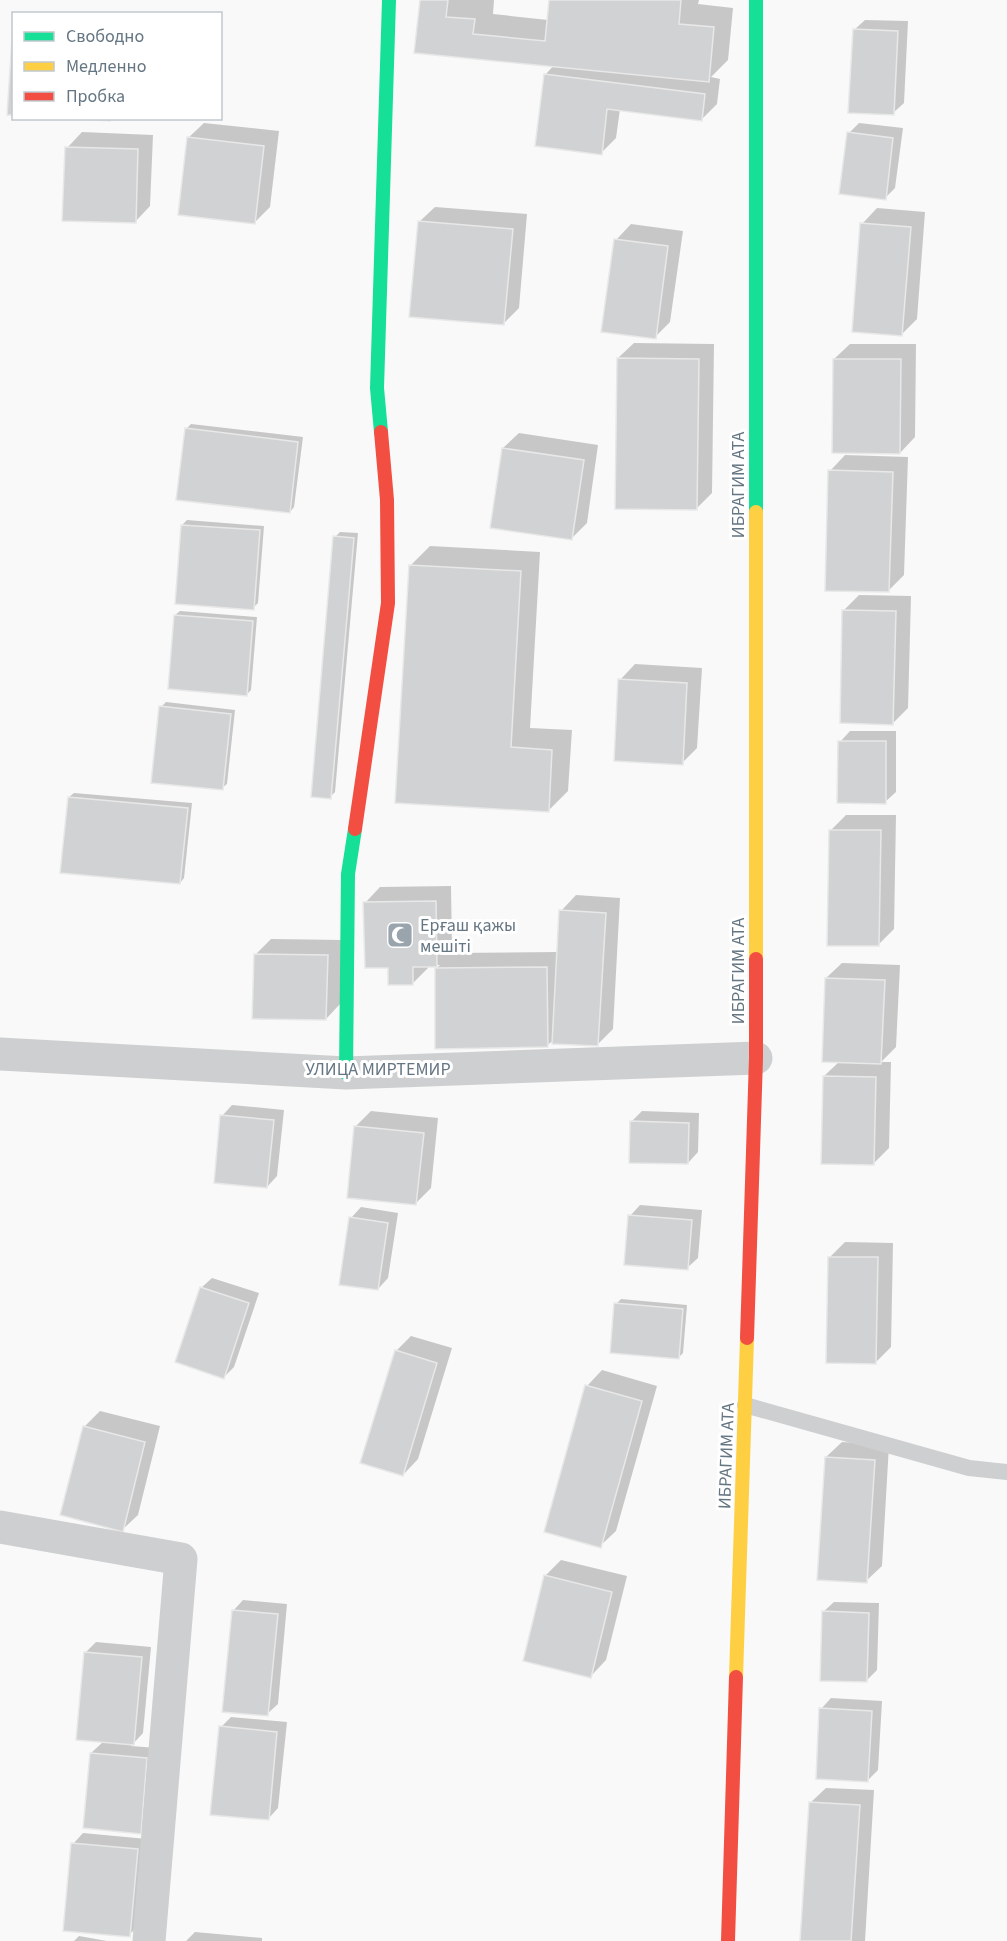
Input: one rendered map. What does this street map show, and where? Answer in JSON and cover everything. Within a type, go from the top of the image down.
[{"type":"street","points":[[346,1073],[348,874],[388,603],[387,500],[377,388],[388,0]]},
{"type":"street","name":"ИБРАГИМ АТА","points":[[728,1941],[756,1058],[756,0]]},
{"type":"street","name":"УЛИЦА МИРТЕМИР","points":[[0,1054],[346,1073],[756,1058]]},
{"type":"street","points":[[0,1527],[181,1559],[148,1941]]},
{"type":"lane","points":[[745,1405],[969,1468],[1007,1472]]},
{"type":"building","points":[[420,0],[448,0],[446,17],[475,19],[473,34],[545,41],[549,0],[681,0],[679,24],[714,27],[709,82],[414,53]]},
{"type":"building","points":[[853,29],[898,31],[894,115],[848,113]]},
{"type":"building","points":[[12,39],[12,115],[7,115]]},
{"type":"building","points":[[544,74],[705,94],[702,121],[607,109],[602,155],[535,146]]},
{"type":"building","points":[[847,132],[893,138],[886,200],[839,194]]},
{"type":"building","points":[[187,137],[264,146],[255,224],[178,215]]},
{"type":"building","points":[[65,147],[138,149],[136,223],[62,221]]},
{"type":"building","points":[[418,221],[513,229],[504,325],[409,317]]},
{"type":"building","points":[[860,223],[911,227],[902,336],[852,332]]},
{"type":"building","points":[[614,239],[668,246],[656,339],[601,332]]},
{"type":"building","points":[[617,358],[699,359],[697,510],[615,509]]},
{"type":"building","points":[[833,359],[901,359],[900,454],[832,453]]},
{"type":"building","points":[[185,428],[298,442],[290,513],[176,500]]},
{"type":"building","points":[[502,448],[584,460],[572,540],[490,528]]},
{"type":"building","points":[[828,470],[893,472],[889,592],[825,591]]},
{"type":"building","points":[[181,525],[260,530],[254,610],[175,604]]},
{"type":"building","points":[[333,536],[354,538],[331,799],[311,797]]},
{"type":"building","points":[[409,565],[521,571],[511,747],[552,750],[549,812],[395,803]]},
{"type":"building","points":[[842,610],[896,611],[893,725],[840,723]]},
{"type":"building","points":[[174,615],[253,621],[247,696],[168,689]]},
{"type":"building","points":[[618,679],[687,683],[683,765],[614,761]]},
{"type":"building","points":[[159,706],[231,714],[223,790],[151,783]]},
{"type":"building","points":[[838,741],[886,741],[886,804],[837,803]]},
{"type":"building","points":[[68,797],[188,808],[180,884],[60,873]]},
{"type":"building","points":[[829,830],[881,830],[879,946],[827,946]]},
{"type":"building","name":"Ерғаш қажы мешіті","points":[[436,901],[437,967],[413,967],[413,985],[388,985],[388,968],[365,968],[363,902]]},
{"type":"building","points":[[559,910],[606,913],[598,1046],[552,1044]]},
{"type":"building","points":[[254,954],[328,955],[326,1020],[252,1019]]},
{"type":"building","points":[[547,967],[548,1047],[435,1049],[435,968]]},
{"type":"building","points":[[825,978],[885,980],[881,1064],[822,1062]]},
{"type":"building","points":[[823,1076],[876,1077],[874,1165],[821,1164]]},
{"type":"building","points":[[220,1115],[274,1120],[267,1188],[214,1183]]},
{"type":"building","points":[[630,1121],[689,1123],[688,1164],[629,1163]]},
{"type":"building","points":[[354,1126],[424,1133],[416,1205],[347,1198]]},
{"type":"building","points":[[628,1215],[692,1220],[688,1270],[624,1265]]},
{"type":"building","points":[[349,1217],[388,1223],[378,1290],[339,1285]]},
{"type":"building","points":[[828,1257],[878,1257],[876,1364],[826,1363]]},
{"type":"building","points":[[200,1287],[249,1303],[224,1379],[175,1362]]},
{"type":"building","points":[[614,1303],[683,1309],[679,1359],[610,1353]]},
{"type":"building","points":[[395,1350],[437,1363],[403,1476],[360,1463]]},
{"type":"building","points":[[585,1385],[642,1401],[601,1548],[544,1532]]},
{"type":"building","points":[[83,1426],[145,1442],[123,1532],[60,1515]]},
{"type":"building","points":[[825,1457],[875,1460],[867,1583],[817,1580]]},
{"type":"building","points":[[544,1575],[612,1592],[591,1678],[523,1661]]},
{"type":"building","points":[[232,1610],[278,1614],[268,1716],[222,1712]]},
{"type":"building","points":[[822,1611],[869,1613],[867,1682],[820,1681]]},
{"type":"building","points":[[84,1652],[142,1657],[134,1745],[76,1740]]},
{"type":"building","points":[[819,1708],[872,1711],[868,1782],[816,1779]]},
{"type":"building","points":[[219,1726],[277,1732],[269,1820],[210,1815]]},
{"type":"building","points":[[90,1753],[147,1758],[141,1834],[83,1828]]},
{"type":"building","points":[[809,1802],[860,1805],[851,1941],[800,1941]]},
{"type":"building","points":[[71,1843],[138,1849],[130,1937],[63,1931]]},
{"type":"traffic: fast","points":[[381,432],[377,388],[389,0]]},
{"type":"traffic: fast","points":[[756,0],[756,512]]},
{"type":"traffic: fast","points":[[346,1073],[348,874],[355,829]]},
{"type":"traffic: slow","points":[[756,512],[756,959]]},
{"type":"traffic: slow","points":[[736,1677],[747,1338]]},
{"type":"traffic: jam","points":[[355,829],[388,603],[387,500],[381,432]]},
{"type":"traffic: jam","points":[[747,1338],[756,1058],[756,959]]},
{"type":"traffic: jam","points":[[728,1941],[736,1677]]},
{"type":"place","name":"Ерғаш қажы мешіті","points":[[400,935]]}]
